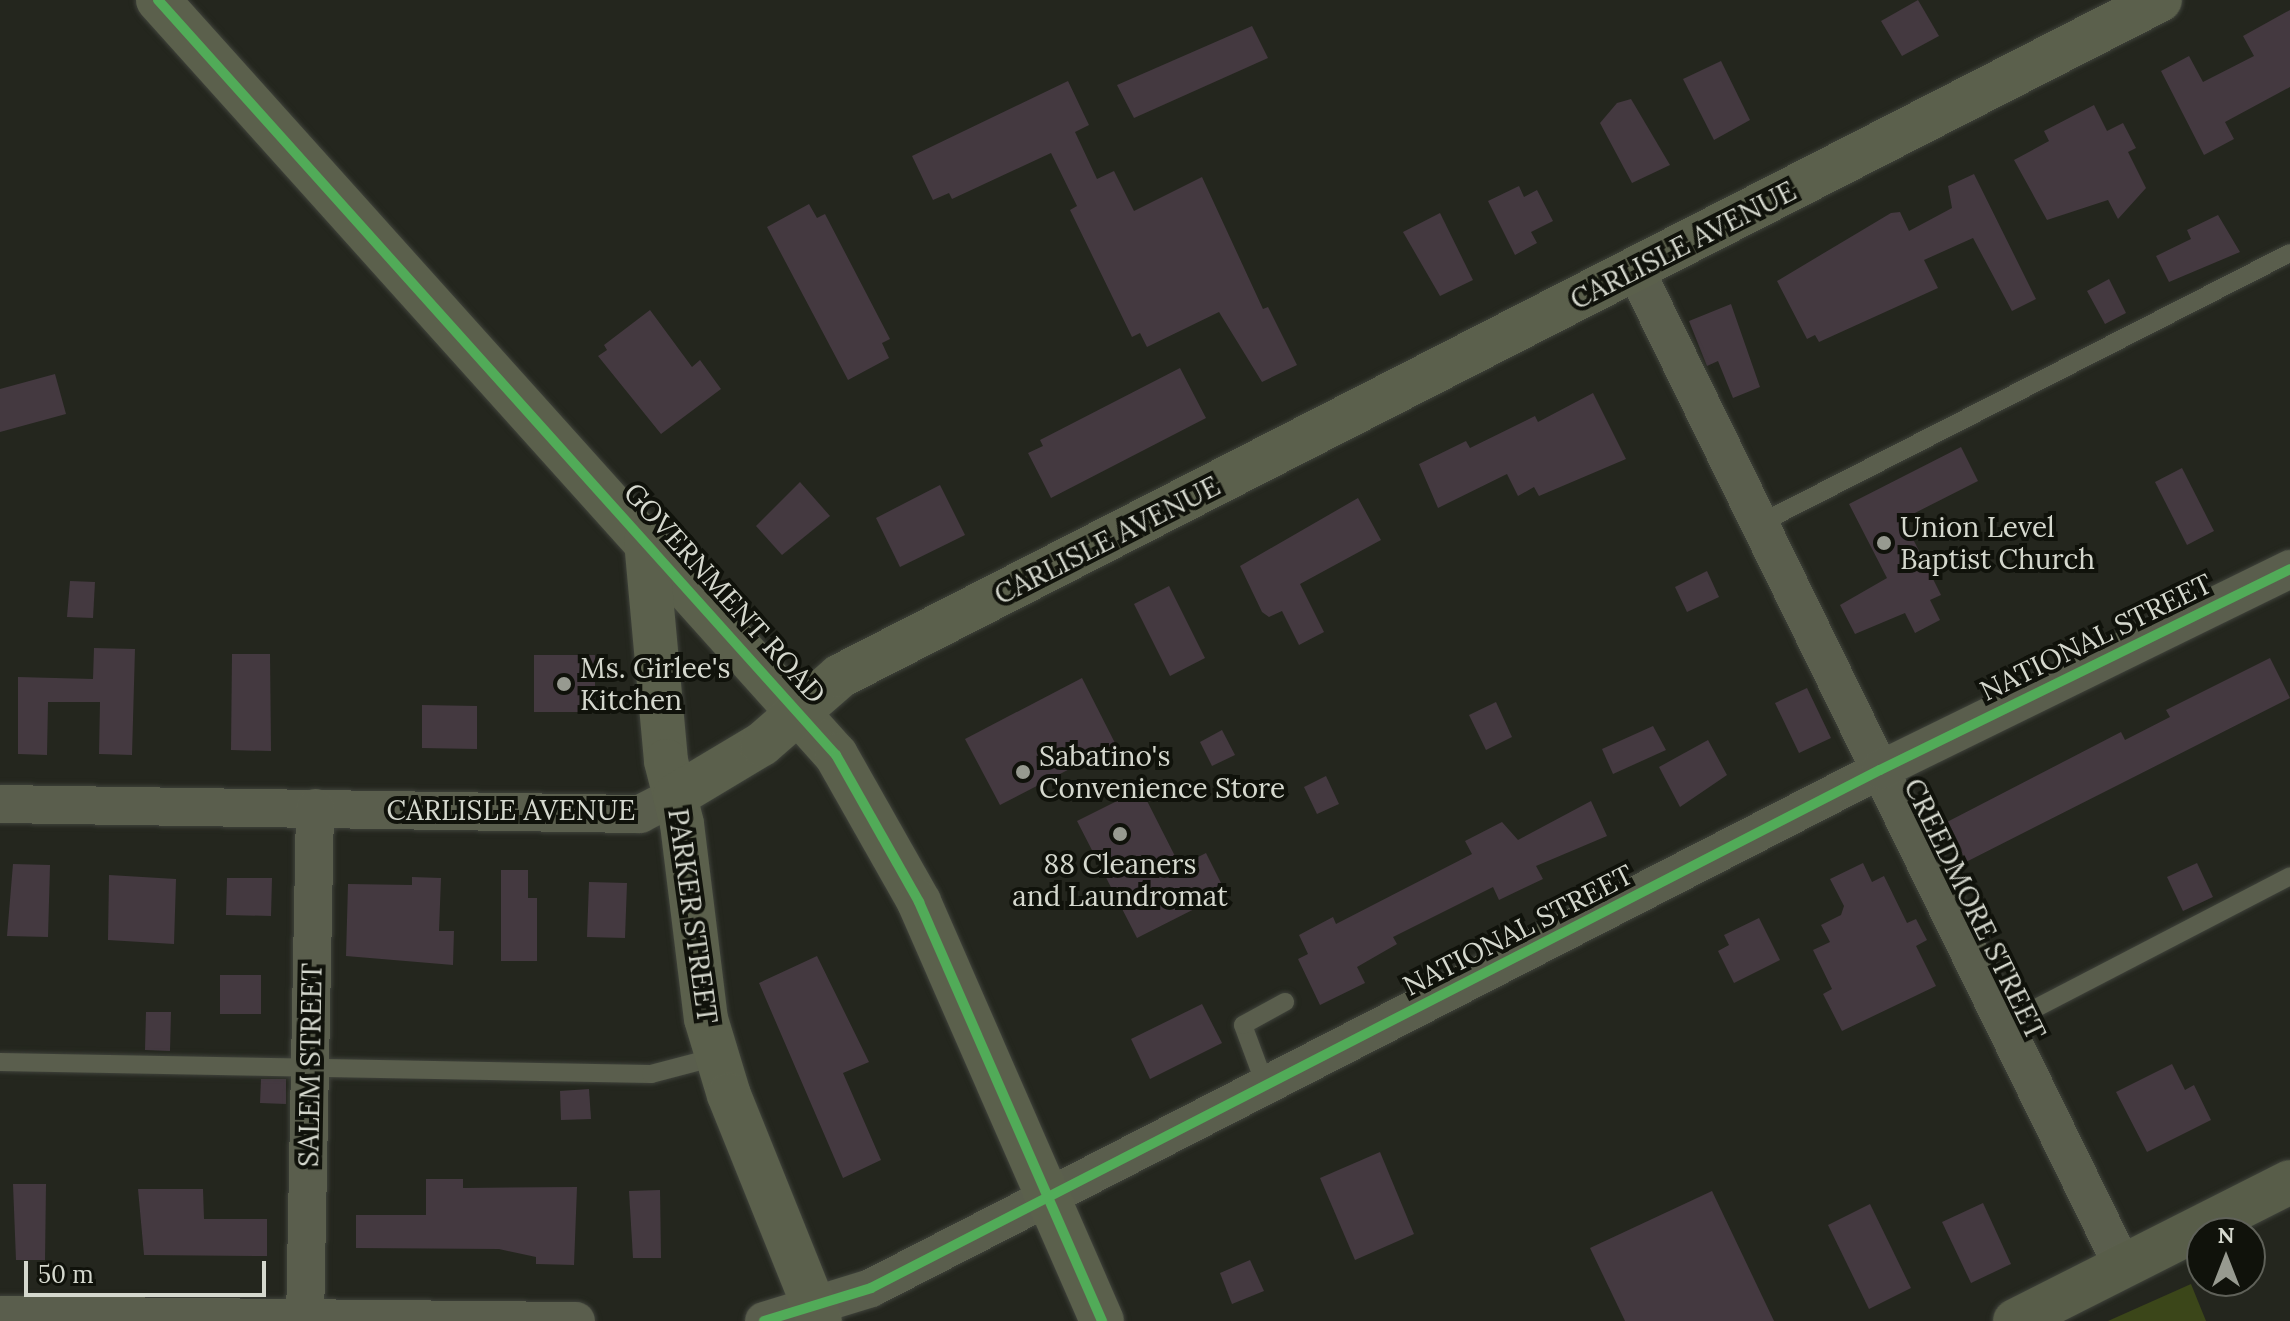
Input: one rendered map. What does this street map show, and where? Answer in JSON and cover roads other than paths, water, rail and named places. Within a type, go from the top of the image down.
[{"type":"main road","name":"GOVERNMENT ROAD","points":[[158,0],[836,755],[902,868],[1102,1321]]},
{"type":"main road","name":"CARLISLE AVENUE","points":[[675,796],[762,744],[840,676],[2160,0]]},
{"type":"main road","name":"PARKER STREET","points":[[646,541],[666,761],[675,796],[698,979],[716,1057],[818,1315]]},
{"type":"main road","points":[[2015,1321],[2124,1269],[2290,1182]]},
{"type":"street","name":"CREEDMORE STREET","points":[[1635,269],[1757,525],[2124,1269]]},
{"type":"street","name":"NATIONAL STREET","points":[[764,1321],[818,1315],[1050,1200],[1880,770],[2290,569]]},
{"type":"street","name":"CARLISLE AVENUE","points":[[0,804],[640,814],[675,796]]},
{"type":"street","name":"SALEM STREET","points":[[305,1320],[315,808]]},
{"type":"street","points":[[0,1315],[576,1321]]},
{"type":"lane","points":[[1757,525],[2290,253]]},
{"type":"lane","points":[[2005,1024],[2290,876]]},
{"type":"lane","points":[[1266,1087],[1243,1025],[1285,1002]]},
{"type":"lane","points":[[0,1062],[651,1074],[716,1057]]},
{"type":"place","name":"Union Level Baptist Church","points":[[1884,543]]},
{"type":"place","name":"Ms. Girlee's Kitchen","points":[[564,684]]},
{"type":"place","name":"Sabatino's Convenience Store","points":[[1023,772]]},
{"type":"place","name":"88 Cleaners and Laundromat","points":[[1120,834]]}]
